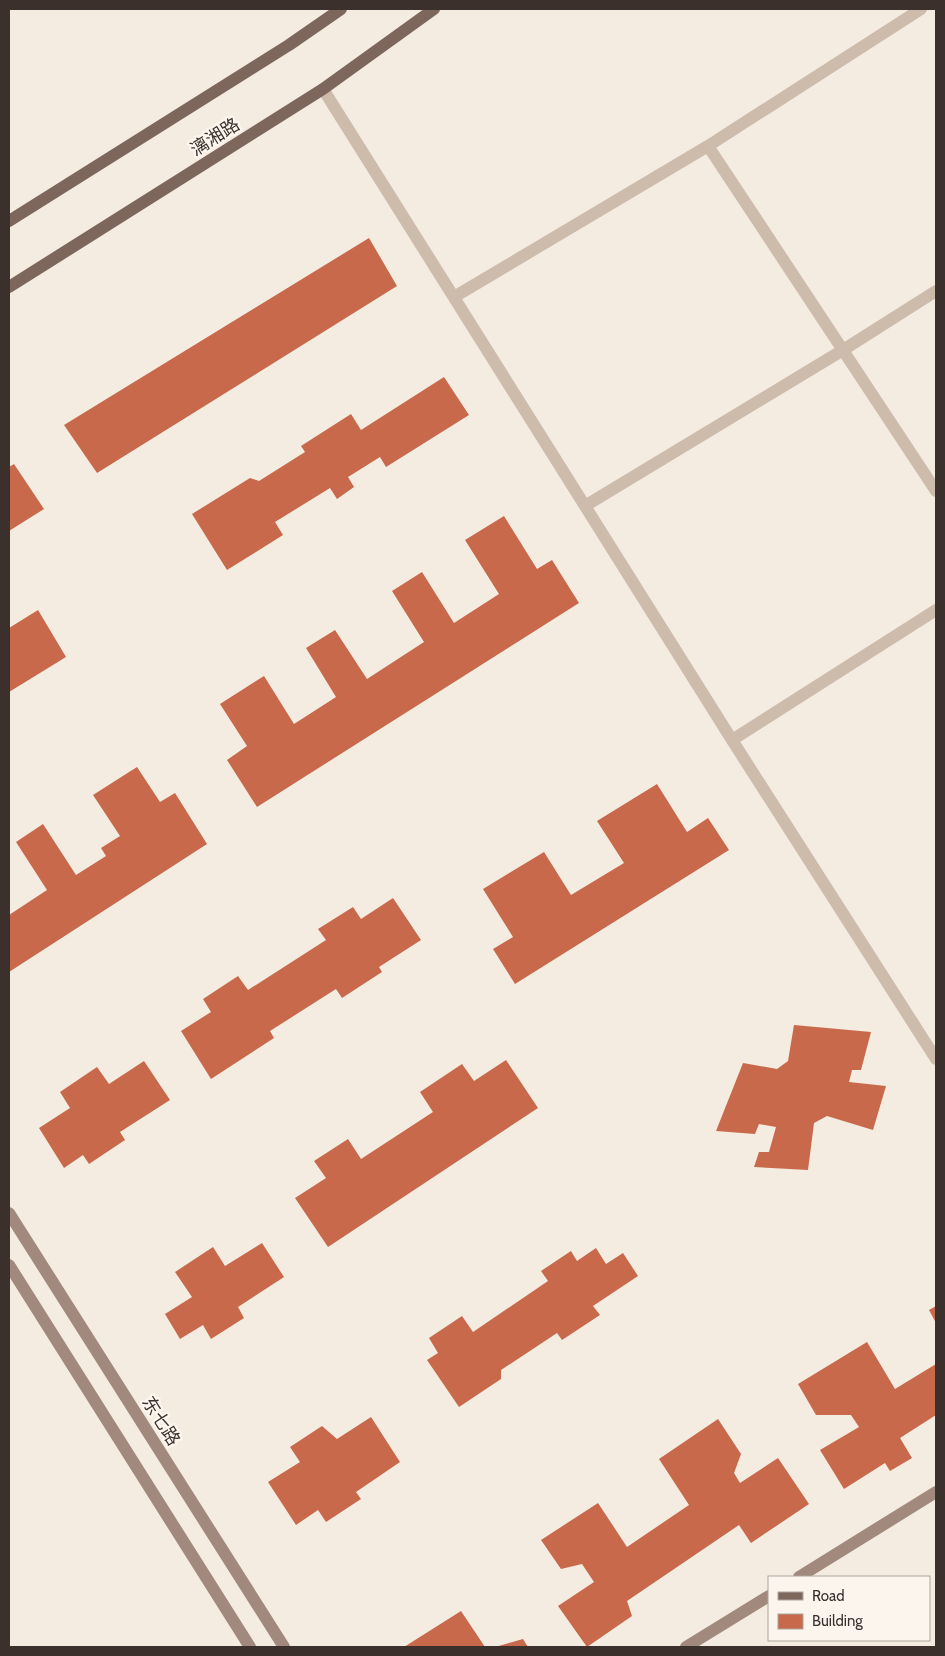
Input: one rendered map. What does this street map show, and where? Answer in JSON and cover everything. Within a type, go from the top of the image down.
[{"type":"main road","points":[[9,221],[289,45],[341,9]]},
{"type":"main road","name":"漓湘路","points":[[9,287],[324,89],[434,9]]},
{"type":"main road","name":"东七路","points":[[9,1213],[284,1647]]},
{"type":"main road","points":[[9,1265],[250,1647]]},
{"type":"main road","points":[[801,1576],[936,1492]]},
{"type":"main road","points":[[686,1647],[768,1597]]},
{"type":"street","points":[[454,297],[708,146],[921,9]]},
{"type":"street","points":[[324,89],[732,740],[936,1059]]},
{"type":"street","points":[[708,146],[936,491]]},
{"type":"street","points":[[585,506],[843,350],[936,291]]},
{"type":"street","points":[[732,740],[936,610]]},
{"type":"building","points":[[369,238],[397,286],[97,473],[64,425]]},
{"type":"building","points":[[444,377],[469,415],[386,467],[380,457],[348,477],[354,487],[337,499],[330,488],[275,522],[283,535],[227,570],[192,514],[250,478],[259,481],[305,452],[301,446],[351,414],[361,430]]},
{"type":"building","points":[[14,464],[44,509],[9,531],[9,467]]},
{"type":"building","points":[[504,516],[537,569],[552,560],[579,603],[257,807],[227,760],[247,746],[220,704],[264,676],[294,724],[336,697],[306,648],[335,630],[367,679],[424,642],[392,591],[422,572],[454,623],[499,594],[465,540]]},
{"type":"building","points":[[38,610],[66,657],[9,692],[9,628]]},
{"type":"building","points":[[137,767],[160,802],[175,793],[207,844],[9,972],[9,915],[47,890],[16,842],[43,824],[76,875],[106,856],[101,848],[120,836],[93,795]]},
{"type":"building","points":[[657,784],[687,832],[708,818],[729,850],[515,984],[493,949],[513,937],[483,889],[544,852],[571,895],[624,863],[597,821]]},
{"type":"building","points":[[393,898],[421,940],[379,967],[382,972],[342,998],[336,989],[270,1031],[274,1038],[211,1079],[181,1031],[211,1012],[203,999],[238,976],[248,990],[326,940],[318,929],[353,907],[361,919]]},
{"type":"building","points":[[794,1025],[871,1032],[861,1070],[852,1070],[849,1082],[886,1086],[873,1130],[827,1116],[814,1123],[808,1170],[754,1167],[759,1152],[769,1152],[776,1127],[759,1124],[755,1134],[716,1131],[743,1063],[777,1069],[788,1061]]},
{"type":"building","points":[[506,1060],[538,1108],[328,1247],[295,1198],[326,1178],[314,1161],[348,1139],[361,1159],[433,1112],[420,1092],[462,1064],[474,1081]]},
{"type":"building","points":[[144,1061],[170,1100],[120,1132],[125,1140],[89,1164],[83,1155],[64,1168],[39,1128],[70,1108],[60,1092],[97,1067],[109,1084]]},
{"type":"building","points":[[262,1243],[284,1277],[238,1307],[244,1318],[211,1339],[203,1325],[180,1339],[165,1314],[192,1297],[175,1272],[213,1247],[225,1266]]},
{"type":"building","points":[[596,1248],[606,1264],[623,1253],[638,1276],[593,1306],[600,1315],[562,1340],[557,1333],[501,1370],[501,1379],[459,1407],[427,1360],[438,1353],[429,1338],[462,1316],[473,1332],[548,1281],[541,1271],[571,1251],[577,1261]]},
{"type":"building","points":[[936,1306],[936,1323],[929,1310]]},
{"type":"building","points":[[867,1342],[895,1389],[936,1364],[936,1415],[900,1438],[912,1458],[890,1471],[885,1463],[844,1489],[820,1450],[859,1427],[851,1415],[816,1415],[798,1384]]},
{"type":"building","points":[[371,1417],[400,1462],[356,1492],[361,1499],[326,1522],[318,1510],[296,1525],[268,1482],[300,1462],[290,1447],[322,1426],[337,1439]]},
{"type":"building","points":[[718,1419],[741,1454],[734,1473],[740,1483],[778,1458],[809,1504],[751,1543],[739,1525],[627,1601],[632,1616],[587,1647],[558,1606],[594,1582],[582,1564],[561,1569],[541,1540],[598,1503],[627,1547],[689,1505],[659,1459]]},
{"type":"building","points":[[461,1611],[485,1647],[404,1647]]},
{"type":"building","points":[[523,1639],[528,1647],[495,1647]]}]
